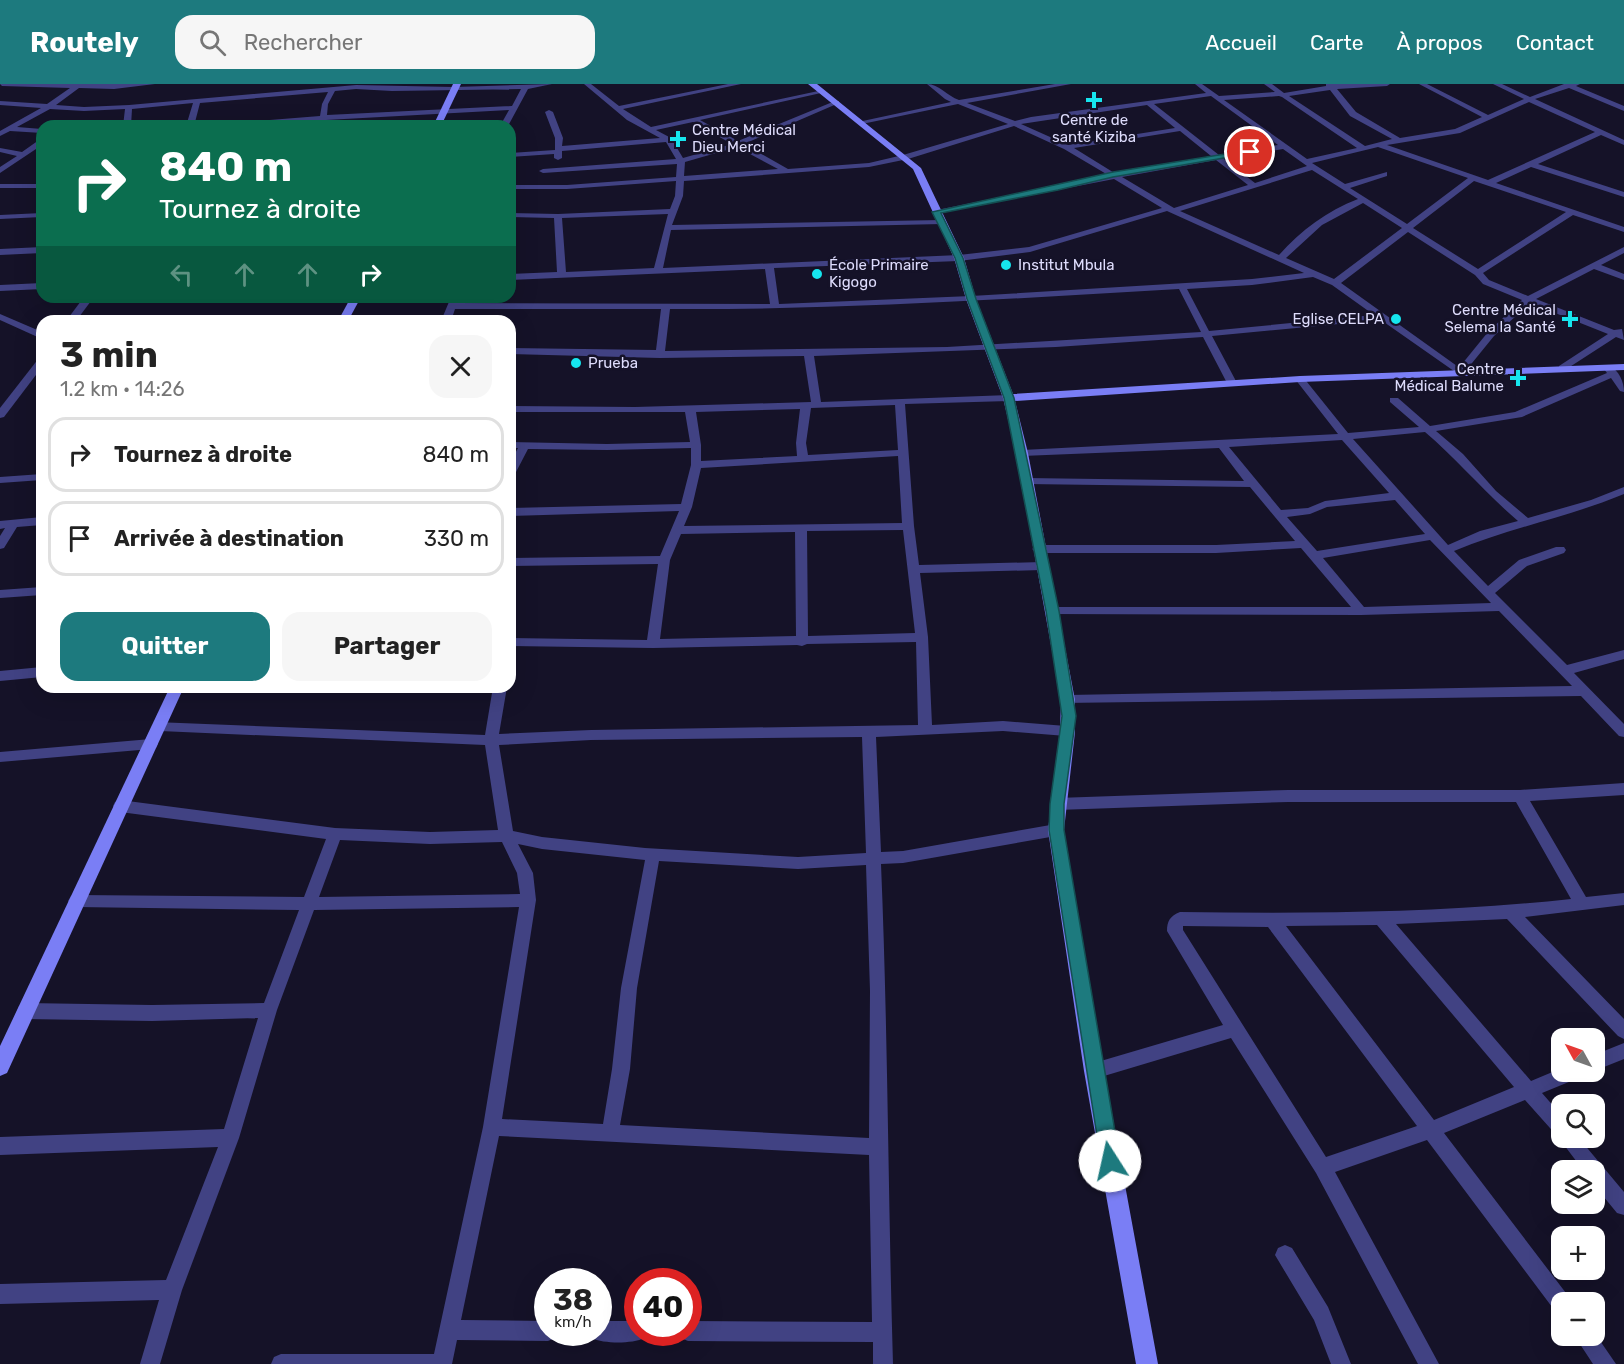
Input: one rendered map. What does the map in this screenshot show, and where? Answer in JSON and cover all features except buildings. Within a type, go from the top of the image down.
[{"type":"street","points":[[2,84],[76,87],[152,84]]},
{"type":"street","points":[[2,104],[84,109],[333,88],[504,85],[526,87],[549,84]]},
{"type":"street","points":[[587,84],[630,118],[668,140],[681,161],[679,196],[667,228],[658,269]]},
{"type":"street","points":[[619,108],[738,84]]},
{"type":"street","points":[[930,84],[943,96],[1015,123],[1067,147],[1171,209],[1335,284],[1459,372]]},
{"type":"street","points":[[862,122],[959,102],[1068,84]]},
{"type":"street","points":[[1198,84],[1312,167],[1409,227],[1478,273],[1486,282],[1527,300],[1621,333]]},
{"type":"street","points":[[1267,84],[1364,147]]},
{"type":"street","points":[[516,187],[567,187],[869,165],[905,157],[1015,123],[1079,111],[1147,102],[1281,94],[1330,86],[1387,84]]},
{"type":"street","points":[[1422,84],[1489,118]]},
{"type":"street","points":[[1496,84],[1624,143]]},
{"type":"street","points":[[1305,162],[1377,144],[1457,131],[1528,99],[1571,85],[1624,109]]},
{"type":"street","points":[[2,104],[42,86]]},
{"type":"street","points":[[439,120],[455,86]]},
{"type":"street","points":[[651,129],[818,86],[905,157],[921,174],[959,258],[971,299],[1009,398],[1022,453],[1068,700],[1056,830],[1094,1071],[1147,1364]]},
{"type":"street","points":[[1330,86],[1353,114],[1399,140]]},
{"type":"street","points":[[0,134],[48,107],[76,87]]},
{"type":"street","points":[[508,120],[526,87]]},
{"type":"street","points":[[321,120],[324,104],[333,88]]},
{"type":"street","points":[[192,120],[197,100]]},
{"type":"street","points":[[543,171],[681,161],[739,144],[837,102]]},
{"type":"street","points":[[1147,102],[1254,186]]},
{"type":"street","points":[[128,120],[129,107]]},
{"type":"street","points":[[286,120],[515,108]]},
{"type":"street","points":[[549,112],[558,133],[557,169]]},
{"type":"street","points":[[693,119],[788,172]]},
{"type":"street","points":[[9,129],[36,131]]},
{"type":"street","points":[[1067,147],[1182,129]]},
{"type":"street","points":[[1489,183],[1600,133]]},
{"type":"street","points":[[516,154],[668,140]]},
{"type":"street","points":[[1377,144],[1624,230]]},
{"type":"street","points":[[0,171],[36,146]]},
{"type":"street","points":[[937,212],[1113,175],[1217,156],[1283,147]]},
{"type":"street","points":[[0,150],[23,155]]},
{"type":"street","points":[[1530,164],[1624,195]]},
{"type":"street","points":[[516,277],[959,258],[1030,249],[1254,186],[1312,167]]},
{"type":"street","points":[[1344,188],[1384,174]]},
{"type":"street","points":[[1335,284],[1473,178]]},
{"type":"street","points":[[0,186],[36,186]]},
{"type":"street","points":[[1281,258],[1303,236],[1332,213],[1364,200]]},
{"type":"street","points":[[516,215],[558,216],[674,211]]},
{"type":"street","points":[[1478,273],[1572,212]]},
{"type":"street","points":[[0,217],[36,215]]},
{"type":"street","points":[[558,216],[562,275]]},
{"type":"street","points":[[667,228],[942,222]]},
{"type":"street","points":[[0,252],[36,250]]},
{"type":"street","points":[[1459,372],[1491,334],[1527,300],[1624,250]]},
{"type":"street","points":[[769,265],[775,307]]},
{"type":"street","points":[[1594,266],[1624,277]]},
{"type":"street","points":[[476,303],[775,307],[1182,287],[1285,280],[1313,274]]},
{"type":"street","points":[[0,288],[36,286]]},
{"type":"street","points":[[1182,287],[1232,383]]},
{"type":"street","points":[[660,355],[666,307]]},
{"type":"street","points":[[0,317],[36,333]]},
{"type":"street","points":[[516,351],[660,355],[809,354],[1206,334],[1382,317]]},
{"type":"street","points":[[1562,368],[1621,333]]},
{"type":"street","points":[[803,459],[801,443],[811,404],[809,354]]},
{"type":"street","points":[[1022,453],[1346,438],[1427,429],[1518,415],[1610,370],[1624,367]]},
{"type":"street","points":[[0,415],[36,368]]},
{"type":"street","points":[[516,409],[690,410],[1009,398],[1300,379],[1459,372],[1562,368],[1610,370]]},
{"type":"street","points":[[1610,370],[1624,389]]},
{"type":"street","points":[[1300,379],[1346,438],[1432,536],[1624,732]]},
{"type":"street","points":[[0,396],[15,395]]},
{"type":"street","points":[[1394,400],[1459,456],[1492,493],[1525,521]]},
{"type":"street","points":[[900,401],[908,526],[922,637],[925,730]]},
{"type":"street","points":[[653,644],[664,560],[686,507],[696,465],[696,445],[690,410]]},
{"type":"street","points":[[516,445],[696,445]]},
{"type":"street","points":[[1222,445],[1252,484],[1316,555],[1361,611]]},
{"type":"street","points":[[516,462],[524,446]]},
{"type":"street","points":[[696,465],[902,453]]},
{"type":"street","points":[[0,480],[36,477]]},
{"type":"street","points":[[1026,481],[1252,484]]},
{"type":"street","points":[[1446,550],[1484,534],[1595,502],[1624,489]]},
{"type":"street","points":[[1279,514],[1310,512],[1325,504],[1397,496]]},
{"type":"street","points":[[516,512],[686,507]]},
{"type":"street","points":[[0,525],[36,522]]},
{"type":"street","points":[[0,545],[13,524]]},
{"type":"street","points":[[678,530],[908,526]]},
{"type":"street","points":[[801,528],[802,642]]},
{"type":"street","points":[[1316,555],[1432,536]]},
{"type":"street","points":[[915,569],[1040,558],[1305,544]]},
{"type":"street","points":[[1488,592],[1523,564],[1560,550]]},
{"type":"street","points":[[516,562],[664,560]]},
{"type":"street","points":[[0,594],[36,591]]},
{"type":"street","points":[[1052,611],[1361,611],[1502,607]]},
{"type":"street","points":[[516,642],[653,644],[802,642],[922,637]]},
{"type":"street","points":[[1565,670],[1624,654]]},
{"type":"street","points":[[0,676],[36,673]]},
{"type":"street","points":[[1068,700],[1586,691]]},
{"type":"street","points":[[0,1067],[174,693]]},
{"type":"street","points":[[281,1364],[442,1364],[492,1127],[528,900],[525,873],[506,836],[491,740],[499,693]]},
{"type":"street","points":[[160,726],[491,740],[581,735],[869,732],[1003,726],[1066,731]]},
{"type":"street","points":[[869,732],[878,991],[878,1147],[883,1364]]},
{"type":"street","points":[[0,757],[151,744]]},
{"type":"street","points":[[1057,804],[1288,796],[1520,796],[1624,789]]},
{"type":"street","points":[[1520,796],[1581,902]]},
{"type":"street","points":[[120,806],[335,834],[430,838],[506,836],[577,848],[653,855],[798,863],[874,860],[952,849],[1056,830]]},
{"type":"street","points":[[150,1364],[172,1290],[230,1138],[269,1011],[335,834]]},
{"type":"street","points":[[610,1132],[621,1069],[629,988],[653,855]]},
{"type":"street","points":[[1429,1364],[1322,1167],[1234,1029],[1175,931],[1175,923],[1180,919],[1381,918],[1510,912],[1581,902],[1624,899]]},
{"type":"street","points":[[76,901],[307,906],[528,900]]},
{"type":"street","points":[[1510,912],[1624,1031]]},
{"type":"street","points":[[1381,918],[1551,1117]]},
{"type":"street","points":[[1272,920],[1553,1292]]},
{"type":"street","points":[[25,1011],[152,1013],[269,1011]]},
{"type":"street","points":[[1094,1071],[1234,1029]]},
{"type":"street","points":[[1605,1059],[1624,1051]]},
{"type":"street","points":[[1322,1167],[1430,1130],[1551,1081]]},
{"type":"street","points":[[492,1127],[878,1147]]},
{"type":"street","points":[[0,1146],[230,1138]]},
{"type":"street","points":[[1576,1148],[1624,1206]]},
{"type":"street","points":[[1284,1255],[1321,1314],[1341,1364]]},
{"type":"street","points":[[0,1294],[172,1290]]},
{"type":"street","points":[[448,1330],[534,1331]]},
{"type":"street","points":[[702,1331],[882,1332]]},
{"type":"street","points":[[1592,1346],[1606,1364]]},
{"type":"place","name":"Centre de santé Kiziba","points":[[1094,100]]},
{"type":"place","name":"Centre Médical Dieu Merci","points":[[678,139]]},
{"type":"place","name":"Institut Mbula","points":[[1006,265]]},
{"type":"place","name":"École Primaire Kigogo","points":[[817,274]]},
{"type":"place","name":"Eglise CELPA","points":[[1396,319]]},
{"type":"place","name":"Centre Médical Selema la Santé","points":[[1570,319]]},
{"type":"place","name":"Prueba","points":[[576,363]]},
{"type":"place","name":"Centre Médical Balume","points":[[1518,378]]},
{"type":"route","points":[[1110,1161],[1056,830],[1057,804],[1069,716],[1052,611],[1022,453],[1009,398],[971,299],[959,258],[937,212],[1113,175],[1250,152]]}]
